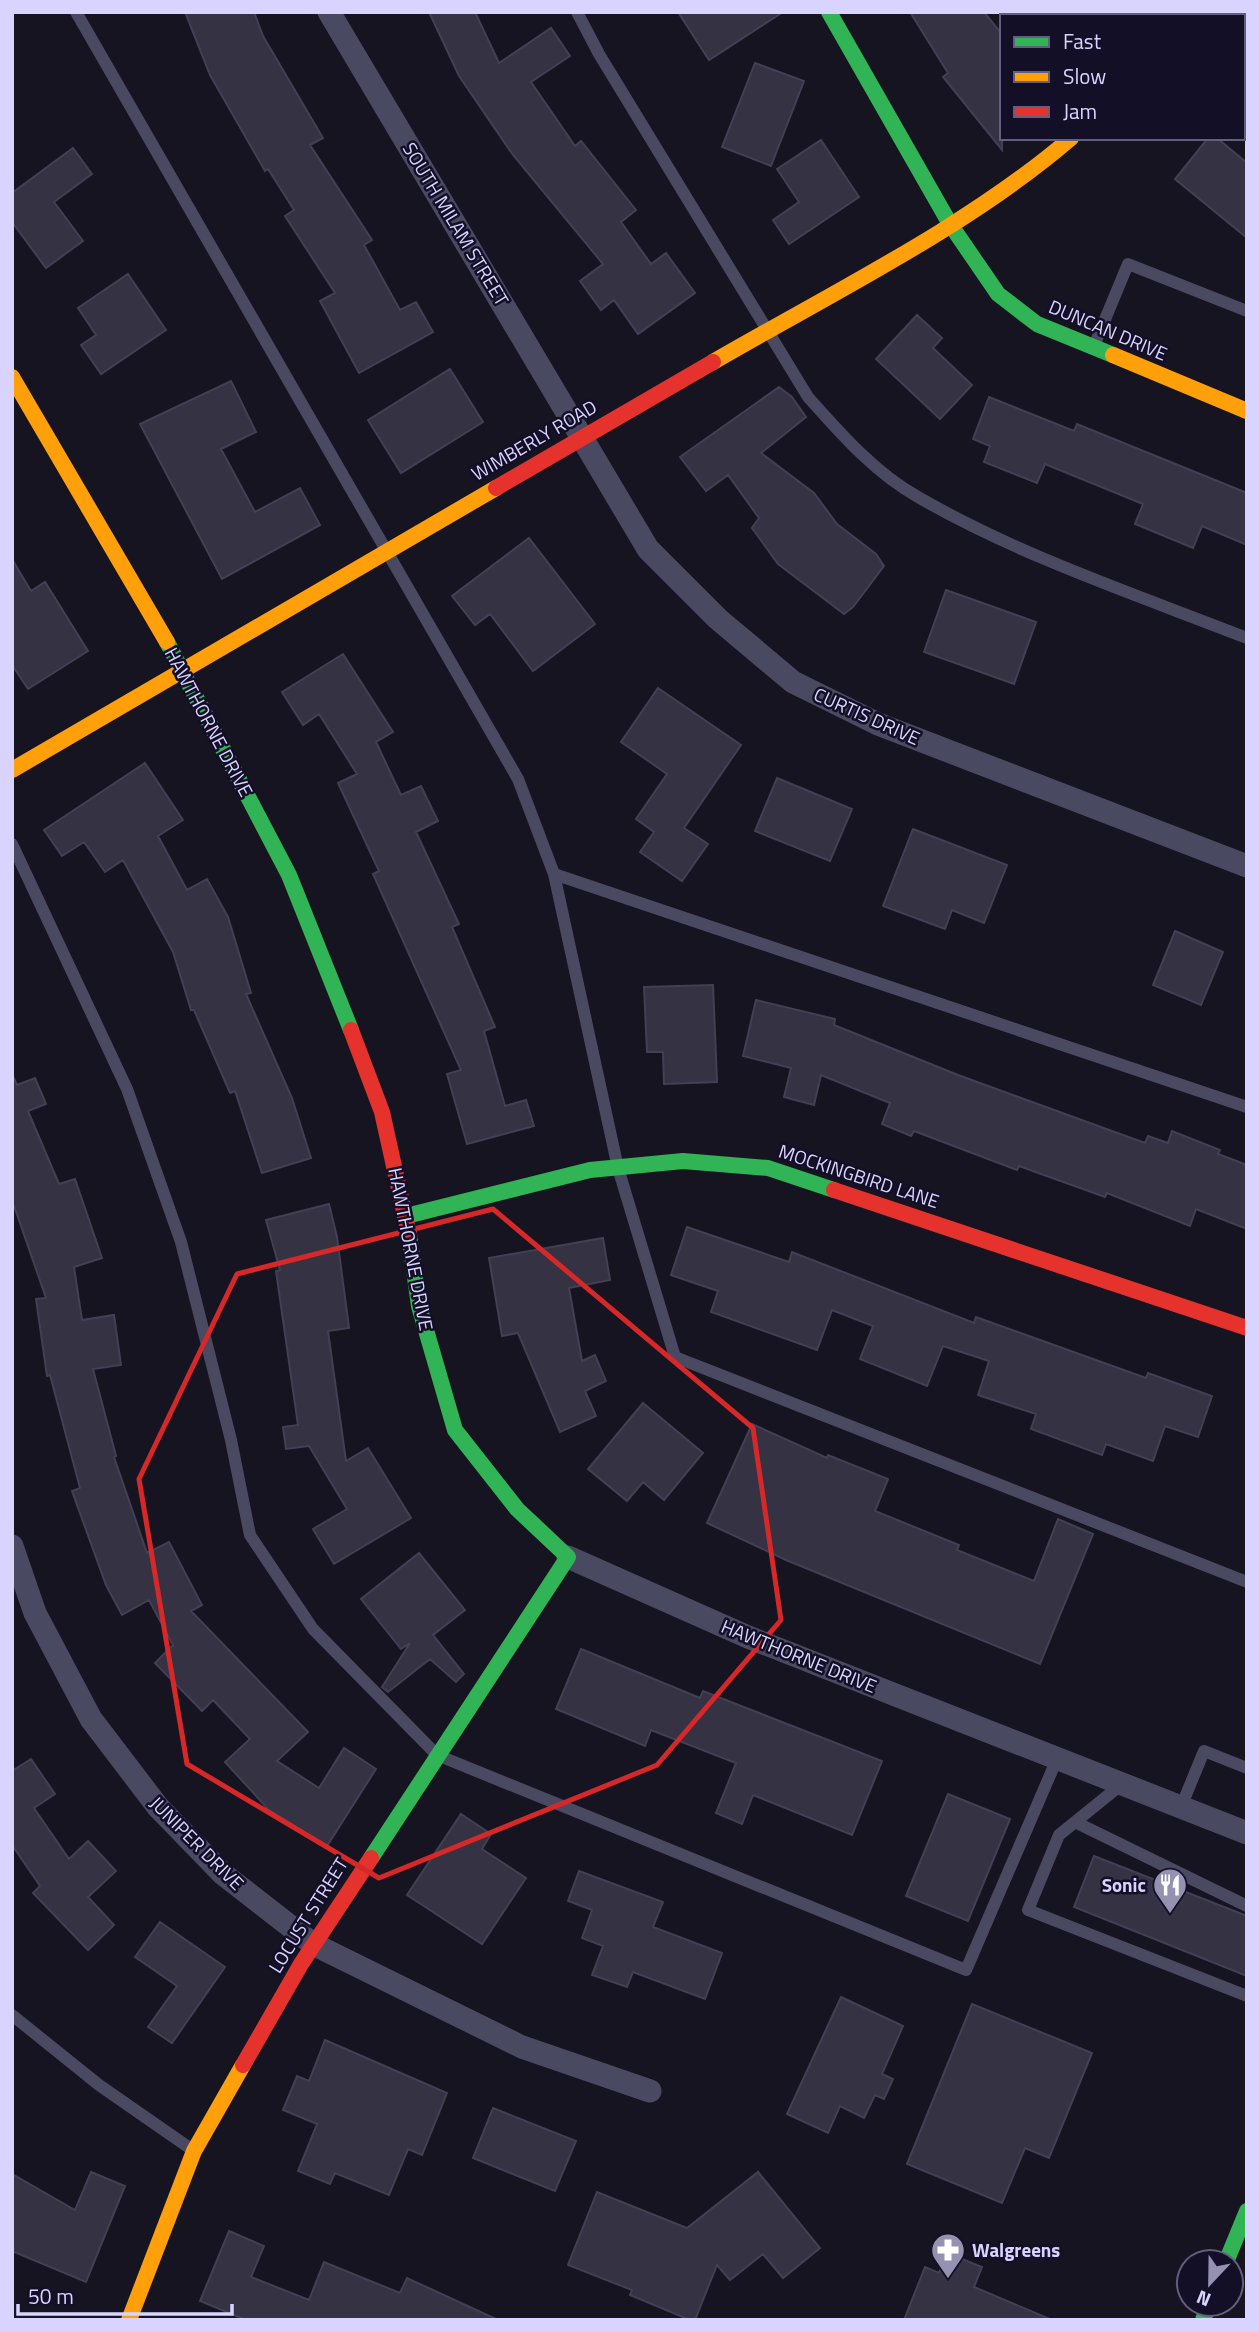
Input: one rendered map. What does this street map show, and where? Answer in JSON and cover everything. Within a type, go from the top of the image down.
[{"type":"main road","name":"DUNCAN DRIVE","points":[[829,12],[950,224],[998,293],[1037,324],[1247,411]]},
{"type":"main road","name":"WIMBERLY ROAD","points":[[12,770],[950,224],[1036,168],[1069,140]]},
{"type":"main road","name":"HAWTHORNE DRIVE","points":[[12,377],[184,671],[289,875],[327,965],[382,1112],[406,1216],[419,1306],[455,1430],[517,1509],[568,1557]]},
{"type":"main road","name":"MOCKINGBIRD LANE","points":[[406,1216],[590,1170],[683,1161],[768,1168],[1247,1328]]},
{"type":"main road","name":"LOCUST STREET","points":[[129,2320],[194,2151],[313,1944],[568,1557]]},
{"type":"main road","points":[[1232,2248],[1247,2211]]},
{"type":"street","name":"SOUTH MILAM STREET","points":[[329,12],[486,271],[579,438]]},
{"type":"street","name":"CURTIS DRIVE","points":[[579,438],[648,549],[718,619],[793,682],[878,724],[1247,866]]},
{"type":"street","name":"JUNIPER DRIVE","points":[[12,1546],[35,1613],[91,1719],[158,1807],[223,1874],[313,1944],[522,2047],[650,2091]]},
{"type":"street","name":"HAWTHORNE DRIVE","points":[[568,1557],[748,1637],[1247,1833]]},
{"type":"lane","points":[[76,12],[518,779],[554,874],[618,1168],[675,1357],[1247,1582]]},
{"type":"lane","points":[[577,12],[598,54],[769,329],[808,397],[846,441],[916,496],[1049,561],[1247,638]]},
{"type":"lane","points":[[1093,348],[1128,264],[1247,311]]},
{"type":"lane","points":[[12,844],[127,1089],[181,1242],[231,1440],[250,1535],[313,1629],[438,1755],[967,1970],[1057,1759]]},
{"type":"lane","points":[[554,874],[1247,1107]]},
{"type":"lane","points":[[1181,1807],[1204,1751],[1247,1768]]},
{"type":"lane","points":[[1122,1784],[1059,1835],[1028,1910],[1247,1996]]},
{"type":"lane","points":[[1075,1822],[1247,1906]]},
{"type":"lane","points":[[12,2015],[99,2085],[194,2151]]},
{"type":"highlighted area","points":[[493,1209],[753,1428],[781,1620],[657,1765],[379,1878],[187,1764],[139,1479],[237,1274]]},
{"type":"building","points":[[185,12],[254,12],[263,36],[323,138],[310,145],[372,240],[364,245],[400,310],[416,302],[433,332],[359,373],[320,301],[335,293],[285,216],[294,210],[268,169],[265,171],[210,75]]},
{"type":"building","points":[[429,12],[475,12],[499,63],[551,28],[570,56],[531,82],[575,146],[581,141],[636,210],[621,222],[651,264],[666,253],[695,293],[638,334],[614,300],[601,310],[580,281],[603,264],[513,155],[459,76]]},
{"type":"building","points":[[678,12],[783,12],[709,60]]},
{"type":"building","points":[[910,12],[984,12],[1000,32],[1002,150],[943,77],[948,73]]},
{"type":"building","points":[[755,63],[804,81],[771,166],[722,147]]},
{"type":"building","points":[[821,140],[859,197],[789,244],[773,220],[799,202],[777,169]]},
{"type":"building","points":[[1206,140],[1219,140],[1247,163],[1247,238],[1175,179]]},
{"type":"building","points":[[73,148],[92,174],[54,202],[83,241],[46,268],[12,222],[12,193]]},
{"type":"building","points":[[128,274],[166,330],[101,374],[81,345],[96,335],[78,308]]},
{"type":"building","points":[[917,315],[942,338],[933,348],[972,385],[940,419],[876,359]]},
{"type":"building","points":[[450,369],[483,422],[401,473],[368,420]]},
{"type":"building","points":[[231,381],[256,432],[221,449],[255,512],[300,488],[320,525],[222,579],[140,424]]},
{"type":"building","points":[[779,387],[792,397],[806,417],[761,453],[814,493],[837,524],[876,554],[884,566],[853,607],[844,614],[778,564],[752,528],[759,518],[728,475],[706,491],[680,457]]},
{"type":"building","points":[[989,397],[1074,431],[1077,424],[1247,493],[1247,545],[1202,526],[1193,548],[1135,524],[1143,504],[1045,464],[1037,483],[984,462],[990,446],[973,439]]},
{"type":"building","points":[[529,538],[595,624],[533,671],[490,614],[475,625],[452,596]]},
{"type":"building","points":[[12,559],[31,591],[45,582],[88,651],[28,689],[12,665]]},
{"type":"building","points":[[946,590],[1036,622],[1014,684],[924,652]]},
{"type":"building","points":[[343,654],[393,732],[376,742],[401,795],[421,786],[438,821],[416,832],[459,924],[452,927],[495,1027],[484,1031],[505,1106],[526,1100],[534,1126],[467,1144],[447,1074],[461,1070],[373,874],[379,871],[338,783],[357,774],[319,714],[303,725],[282,692]]},
{"type":"building","points":[[658,688],[741,745],[684,828],[708,844],[682,881],[640,852],[654,832],[636,819],[667,774],[621,742]]},
{"type":"building","points":[[145,763],[183,820],[158,836],[187,890],[207,879],[228,917],[251,993],[246,994],[292,1098],[311,1158],[262,1173],[235,1091],[230,1093],[194,1010],[191,1010],[173,952],[123,860],[105,872],[84,842],[62,856],[44,830]]},
{"type":"building","points":[[777,778],[852,809],[830,861],[755,831]]},
{"type":"building","points":[[913,829],[1007,865],[984,923],[952,910],[945,929],[883,906]]},
{"type":"building","points":[[1175,931],[1223,952],[1201,1005],[1153,985]]},
{"type":"building","points":[[713,985],[717,1082],[664,1084],[663,1052],[647,1052],[644,987]]},
{"type":"building","points":[[756,1000],[835,1019],[834,1025],[958,1075],[1145,1143],[1148,1136],[1168,1143],[1172,1131],[1220,1150],[1218,1154],[1247,1165],[1247,1229],[1196,1209],[1190,1226],[1107,1193],[1105,1197],[1019,1166],[1017,1170],[914,1131],[911,1136],[882,1124],[890,1103],[821,1075],[814,1105],[784,1097],[791,1068],[743,1056]]},
{"type":"building","points":[[12,1074],[17,1085],[35,1078],[46,1104],[28,1111],[59,1184],[75,1179],[102,1258],[74,1267],[82,1320],[114,1315],[121,1365],[93,1369],[116,1456],[114,1457],[147,1553],[169,1542],[202,1605],[191,1611],[308,1732],[277,1761],[319,1788],[344,1748],[376,1769],[327,1846],[268,1809],[225,1762],[250,1739],[213,1700],[202,1711],[155,1663],[173,1645],[149,1600],[122,1615],[106,1585],[72,1491],[80,1488],[50,1375],[47,1376],[36,1299],[46,1298],[12,1200]]},
{"type":"building","points":[[329,1204],[337,1237],[349,1328],[328,1331],[346,1461],[368,1448],[411,1518],[334,1564],[313,1529],[347,1509],[309,1446],[286,1449],[283,1427],[298,1425],[276,1271],[280,1270],[266,1220]]},
{"type":"building","points":[[687,1227],[789,1262],[792,1252],[974,1323],[976,1317],[1146,1378],[1148,1373],[1212,1396],[1198,1437],[1165,1426],[1153,1461],[1106,1444],[1102,1455],[1031,1429],[1036,1414],[978,1395],[989,1361],[943,1346],[927,1386],[860,1359],[873,1326],[832,1310],[817,1350],[711,1312],[718,1291],[671,1275]]},
{"type":"building","points":[[603,1238],[610,1280],[569,1288],[582,1361],[595,1355],[606,1381],[585,1391],[596,1416],[560,1432],[518,1333],[502,1336],[489,1258]]},
{"type":"building","points":[[643,1403],[703,1453],[664,1500],[643,1482],[627,1501],[588,1469]]},
{"type":"building","points":[[752,1424],[827,1458],[828,1455],[888,1479],[875,1511],[959,1545],[957,1550],[1034,1581],[1058,1519],[1093,1534],[1040,1664],[786,1560],[707,1523]]},
{"type":"building","points":[[419,1553],[465,1610],[433,1635],[464,1674],[456,1682],[430,1659],[388,1692],[382,1687],[410,1643],[401,1649],[361,1599]]},
{"type":"building","points":[[581,1649],[700,1698],[703,1691],[882,1761],[852,1835],[753,1795],[742,1824],[716,1813],[736,1763],[651,1730],[645,1746],[556,1709]]},
{"type":"building","points":[[31,1759],[55,1794],[34,1808],[69,1859],[88,1841],[116,1871],[88,1897],[114,1925],[88,1950],[33,1893],[40,1886],[12,1845],[12,1771]]},
{"type":"building","points":[[948,1794],[1010,1819],[968,1921],[906,1896]]},
{"type":"building","points":[[461,1814],[491,1834],[482,1849],[526,1878],[482,1944],[407,1895]]},
{"type":"building","points":[[1094,1856],[1247,1916],[1247,1976],[1074,1907]]},
{"type":"building","points":[[579,1871],[663,1902],[653,1927],[722,1953],[705,1999],[633,1972],[627,1987],[592,1975],[603,1946],[582,1938],[592,1910],[568,1901]]},
{"type":"building","points":[[160,1922],[225,1967],[172,2043],[148,2027],[177,1986],[135,1957]]},
{"type":"building","points":[[841,1997],[903,2026],[882,2074],[893,2079],[884,2099],[875,2095],[864,2118],[840,2106],[828,2133],[787,2114]]},
{"type":"building","points":[[972,2004],[1092,2053],[1049,2158],[1025,2148],[1002,2203],[907,2164]]},
{"type":"building","points":[[325,2040],[447,2093],[422,2155],[408,2149],[389,2195],[335,2173],[330,2184],[298,2171],[317,2124],[283,2110],[297,2076],[309,2081]]},
{"type":"building","points":[[493,2108],[576,2141],[555,2191],[473,2158]]},
{"type":"building","points":[[91,2172],[125,2186],[86,2282],[12,2251],[12,2174],[75,2210]]},
{"type":"building","points":[[758,2172],[820,2248],[783,2278],[763,2254],[730,2280],[717,2265],[695,2320],[690,2320],[630,2295],[632,2290],[568,2265],[597,2192],[687,2228]]},
{"type":"building","points":[[229,2231],[264,2246],[251,2277],[309,2300],[324,2262],[400,2293],[407,2278],[498,2320],[246,2320],[200,2301]]},
{"type":"building","name":"Walgreens","points":[[947,2253],[982,2267],[974,2287],[1052,2320],[904,2320],[925,2267],[939,2273]]},
{"type":"traffic: fast","points":[[829,12],[950,224],[998,294],[1037,324],[1113,355]]},
{"type":"traffic: fast","points":[[167,642],[289,875],[351,1030]]},
{"type":"traffic: fast","points":[[406,1216],[590,1170],[683,1161],[768,1168],[834,1190]]},
{"type":"traffic: fast","points":[[371,1858],[568,1557],[517,1509],[455,1430],[419,1306],[409,1234]]},
{"type":"traffic: fast","points":[[1232,2248],[1247,2211]]},
{"type":"traffic: slow","points":[[713,362],[944,230],[1031,170],[1068,140]]},
{"type":"traffic: slow","points":[[1113,355],[1247,411]]},
{"type":"traffic: slow","points":[[12,377],[167,642]]},
{"type":"traffic: slow","points":[[12,770],[496,488]]},
{"type":"traffic: slow","points":[[129,2320],[194,2151],[243,2065]]},
{"type":"traffic: jam","points":[[496,488],[713,362]]},
{"type":"traffic: jam","points":[[351,1030],[382,1112],[409,1234]]},
{"type":"traffic: jam","points":[[834,1190],[1247,1328]]},
{"type":"traffic: jam","points":[[243,2065],[301,1964],[371,1858]]},
{"type":"place","name":"Sonic","points":[[1170,1915]]},
{"type":"place","name":"Walgreens","points":[[948,2280]]}]
